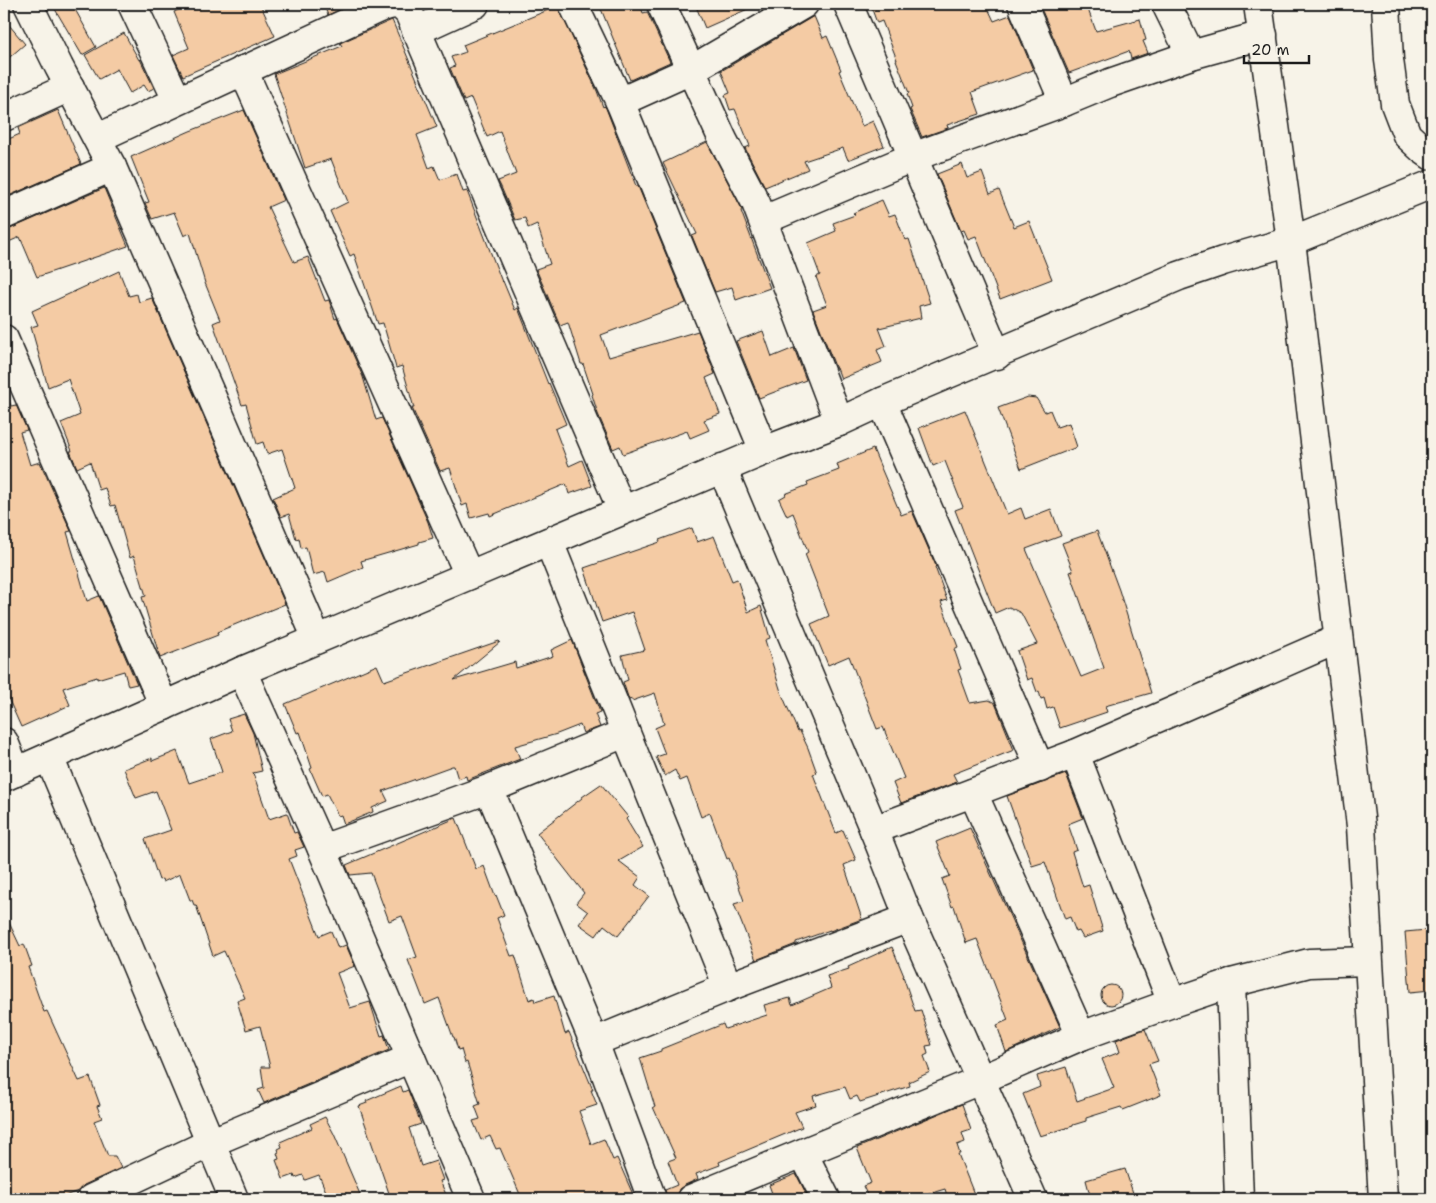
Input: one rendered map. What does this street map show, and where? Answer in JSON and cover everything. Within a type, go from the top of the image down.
[{"type":"street","points":[[28,4],[112,167],[317,639]]},
{"type":"street","points":[[132,4],[177,100]]},
{"type":"street","points":[[98,138],[379,8],[393,4],[401,5],[408,13],[416,31],[622,510]]},
{"type":"street","points":[[416,31],[475,4]]},
{"type":"street","points":[[573,4],[620,102],[764,451]]},
{"type":"street","points":[[661,4],[723,140],[764,220],[839,422]]},
{"type":"street","points":[[620,102],[691,70],[804,4]]},
{"type":"street","points":[[848,4],[996,355]]},
{"type":"street","points":[[1022,4],[1064,102]]},
{"type":"street","points":[[1166,4],[1191,55]]},
{"type":"street","points":[[1258,4],[1291,241],[1361,826],[1382,1199]]},
{"type":"street","points":[[1386,4],[1389,60],[1395,104],[1407,135],[1432,156]]},
{"type":"street","points":[[764,220],[913,157],[1064,102],[1110,83],[1191,55],[1263,35]]},
{"type":"street","points":[[243,70],[469,575]]},
{"type":"street","points":[[4,117],[70,87]]},
{"type":"street","points":[[4,215],[112,167]]},
{"type":"street","points":[[4,742],[10,775],[242,671],[722,468],[839,422],[1179,276],[1291,241],[1432,184]]},
{"type":"street","points":[[4,340],[164,706]]},
{"type":"street","points":[[882,402],[1040,768]]},
{"type":"street","points":[[722,468],[909,918],[1033,1199]]},
{"type":"street","points":[[549,542],[728,988]]},
{"type":"street","points":[[874,830],[1075,754],[1338,639]]},
{"type":"street","points":[[242,671],[322,849],[471,1199]]},
{"type":"street","points":[[322,849],[489,789],[625,733]]},
{"type":"street","points":[[1075,754],[1172,1003]]},
{"type":"street","points":[[49,757],[234,1199]]},
{"type":"street","points":[[489,789],[594,1042],[652,1199]]},
{"type":"street","points":[[973,793],[1080,1036]]},
{"type":"street","points":[[594,1042],[909,918]]},
{"type":"street","points":[[691,1199],[980,1080],[1080,1036],[1172,1003],[1231,984],[1309,963],[1368,961]]},
{"type":"street","points":[[1231,984],[1239,1199]]},
{"type":"street","points":[[91,1199],[210,1143],[410,1058]]},
{"type":"street","points":[[803,1153],[826,1199]]},
{"type":"building","points":[[52,4],[72,4],[96,47],[82,55]]},
{"type":"building","points":[[180,4],[260,4],[275,36],[183,76],[173,55],[189,48],[174,12],[182,8]]},
{"type":"building","points":[[323,4],[344,4],[345,7],[328,15]]},
{"type":"building","points":[[599,4],[640,4],[643,13],[647,12],[670,62],[630,80]]},
{"type":"building","points":[[695,4],[759,4],[705,28]]},
{"type":"building","points":[[759,4],[773,4],[762,11]]},
{"type":"building","points":[[870,4],[986,4],[994,21],[1010,15],[1033,70],[972,92],[980,114],[947,125],[948,128],[922,137],[910,109],[912,108],[907,94],[909,93],[882,21],[877,23]]},
{"type":"building","points":[[1039,4],[1086,4],[1096,31],[1140,19],[1146,40],[1143,41],[1148,53],[1131,59],[1129,51],[1069,73]]},
{"type":"building","points":[[558,6],[603,107],[606,108],[636,186],[638,186],[686,303],[601,335],[609,357],[698,331],[715,374],[706,378],[720,414],[704,420],[709,430],[690,438],[687,431],[623,454],[620,446],[613,449],[598,414],[568,322],[560,325],[536,269],[550,264],[537,224],[528,228],[525,218],[515,220],[498,181],[516,174],[500,131],[487,137],[471,98],[464,101],[450,68],[455,66],[451,57],[466,52],[463,45]]},
{"type":"building","points":[[814,16],[823,38],[827,36],[841,70],[839,71],[862,126],[873,121],[884,146],[848,160],[843,148],[804,161],[808,169],[765,187],[745,148],[750,146],[735,109],[730,110],[725,95],[730,93],[721,71]]},
{"type":"building","points":[[4,19],[25,44],[4,62]]},
{"type":"building","points":[[392,20],[437,127],[417,135],[429,168],[434,166],[440,180],[457,174],[463,192],[467,191],[502,282],[515,310],[518,308],[566,424],[555,429],[569,466],[582,460],[592,486],[569,494],[566,484],[490,516],[489,513],[471,518],[467,504],[462,506],[450,468],[440,471],[412,408],[414,408],[402,366],[396,368],[383,323],[378,324],[354,254],[350,256],[330,211],[348,202],[331,159],[305,168],[274,74],[342,46],[340,43]]},
{"type":"building","points":[[124,33],[140,59],[154,88],[148,91],[144,85],[130,93],[117,69],[99,79],[85,55]]},
{"type":"building","points":[[58,110],[81,164],[4,198],[4,141],[20,134],[18,128]]},
{"type":"building","points":[[244,110],[284,200],[268,207],[294,262],[308,257],[325,301],[329,300],[335,319],[337,318],[363,377],[376,420],[382,418],[428,522],[433,538],[361,561],[363,567],[328,582],[325,572],[313,575],[306,547],[301,548],[299,538],[296,539],[289,514],[281,517],[273,498],[295,488],[282,449],[267,454],[263,442],[257,444],[246,404],[242,405],[213,323],[220,320],[205,283],[190,233],[184,236],[174,212],[152,219],[145,203],[149,202],[131,157]]},
{"type":"building","points":[[707,142],[742,209],[741,211],[770,288],[736,300],[732,287],[715,292],[692,236],[697,234],[663,163]]},
{"type":"building","points":[[962,164],[967,178],[982,172],[990,194],[999,190],[1014,227],[1029,221],[1052,279],[1000,299],[976,236],[968,239],[964,230],[961,231],[937,174]]},
{"type":"building","points":[[104,188],[128,246],[37,277],[20,237],[4,244],[4,230]]},
{"type":"building","points":[[882,200],[889,216],[895,214],[905,240],[909,239],[930,303],[919,306],[921,318],[879,328],[886,346],[877,350],[882,362],[841,379],[813,310],[827,305],[816,277],[820,275],[808,243],[836,231],[833,223],[855,215],[853,213]]},
{"type":"building","points":[[119,271],[129,296],[137,294],[139,302],[152,298],[285,604],[217,632],[218,635],[160,658],[142,597],[146,596],[134,556],[130,558],[115,505],[111,506],[105,488],[99,490],[90,462],[77,468],[70,451],[72,451],[61,423],[80,415],[68,379],[48,387],[31,327],[38,325],[32,311]]},
{"type":"building","points":[[763,331],[772,357],[794,348],[806,380],[759,398],[736,341]]},
{"type":"building","points":[[4,395],[7,395],[11,406],[16,405],[27,430],[20,432],[30,465],[40,462],[71,531],[67,532],[87,601],[99,596],[137,684],[128,686],[124,671],[63,688],[70,705],[21,727],[4,689]]},
{"type":"building","points":[[1028,397],[1036,398],[1045,412],[1050,410],[1057,427],[1069,423],[1077,447],[1021,469],[998,408]]},
{"type":"building","points":[[965,410],[1007,514],[1021,508],[1025,519],[1051,509],[1061,536],[1026,549],[1081,677],[1104,668],[1070,572],[1073,571],[1062,543],[1097,531],[1119,590],[1151,693],[1105,706],[1107,712],[1060,728],[1053,707],[1047,709],[1044,698],[1041,699],[1032,678],[1027,680],[1017,651],[1037,644],[1021,613],[1009,607],[995,613],[955,510],[963,507],[945,461],[933,466],[919,428]]},
{"type":"building","points":[[873,449],[901,515],[912,511],[936,566],[947,600],[941,602],[958,647],[954,649],[961,669],[958,670],[970,703],[989,700],[995,703],[1014,750],[953,774],[957,782],[901,803],[893,783],[904,778],[883,727],[877,729],[849,656],[828,665],[811,624],[829,616],[805,554],[808,552],[793,513],[787,516],[779,499],[785,494],[808,485],[807,482],[839,470],[837,464]]},
{"type":"building","points":[[692,528],[697,542],[714,536],[732,581],[737,579],[748,612],[761,606],[770,638],[765,640],[781,692],[798,732],[800,731],[808,748],[817,773],[813,774],[836,833],[843,830],[856,860],[844,865],[862,919],[796,942],[796,944],[756,960],[734,904],[744,901],[729,858],[727,859],[710,813],[701,817],[687,778],[680,781],[675,770],[665,776],[656,757],[665,754],[655,728],[664,724],[655,693],[632,701],[632,699],[629,700],[623,682],[628,680],[622,655],[645,650],[632,612],[602,622],[584,568],[660,542],[659,540]]},
{"type":"building","points":[[572,640],[600,712],[595,714],[600,727],[583,733],[580,725],[515,746],[520,759],[467,780],[466,776],[458,779],[454,766],[452,766],[383,791],[388,801],[372,808],[373,812],[344,824],[341,815],[338,816],[327,794],[322,796],[310,769],[312,768],[300,732],[297,733],[285,704],[377,665],[384,681],[500,642],[454,680],[515,662],[516,668],[553,656],[551,650]]},
{"type":"building","points":[[244,714],[253,733],[262,771],[253,773],[269,819],[287,813],[294,833],[297,832],[304,847],[295,850],[297,856],[289,859],[319,936],[331,931],[338,948],[346,945],[355,966],[337,973],[350,1008],[370,1002],[381,1036],[384,1035],[389,1050],[264,1103],[258,1090],[264,1088],[261,1067],[270,1067],[260,1026],[246,1030],[237,1001],[245,998],[224,951],[213,956],[196,905],[190,900],[180,874],[163,882],[162,879],[159,880],[145,839],[171,830],[156,791],[136,798],[124,769],[177,751],[189,783],[222,772],[211,739],[232,731],[228,719]]},
{"type":"building","points":[[1066,774],[1083,818],[1068,824],[1077,850],[1072,852],[1083,887],[1089,885],[1103,931],[1083,938],[1079,931],[1076,932],[1070,917],[1065,919],[1045,862],[1032,866],[1007,796]]},
{"type":"building","points":[[601,784],[628,817],[626,819],[643,847],[619,861],[640,877],[635,885],[649,896],[618,936],[604,925],[596,936],[579,924],[588,912],[576,903],[584,893],[537,833]]},
{"type":"building","points":[[456,818],[476,869],[484,866],[496,895],[504,915],[497,918],[511,956],[515,955],[529,1000],[534,998],[535,1002],[554,996],[565,1034],[569,1032],[593,1090],[591,1090],[597,1105],[579,1111],[591,1144],[604,1139],[613,1160],[617,1158],[635,1199],[522,1199],[500,1148],[496,1149],[490,1136],[481,1140],[473,1121],[480,1119],[475,1106],[480,1104],[467,1062],[465,1063],[461,1049],[458,1050],[439,998],[425,1004],[408,960],[417,957],[402,916],[389,921],[371,873],[350,875],[346,865]]},
{"type":"building","points":[[970,828],[1060,1027],[1006,1052],[997,1025],[1008,1020],[977,939],[966,943],[954,906],[952,907],[942,879],[950,876],[936,842]]},
{"type":"building","points":[[4,912],[20,946],[24,944],[32,966],[28,967],[44,1012],[47,1011],[79,1081],[90,1077],[100,1105],[97,1106],[102,1118],[94,1121],[108,1156],[115,1156],[121,1168],[84,1185],[78,1191],[57,1199],[12,1199],[4,1181]]},
{"type":"building","points":[[1427,930],[1431,990],[1410,992],[1405,932]]},
{"type":"building","points":[[892,947],[915,1011],[921,1010],[932,1045],[926,1046],[928,1054],[924,1056],[930,1072],[909,1082],[910,1086],[860,1102],[857,1096],[850,1099],[845,1087],[813,1096],[816,1105],[795,1112],[802,1127],[719,1162],[720,1165],[696,1174],[698,1179],[679,1189],[676,1199],[667,1199],[665,1190],[677,1185],[668,1161],[676,1158],[653,1107],[655,1107],[640,1058],[723,1024],[725,1029],[767,1015],[764,1005],[790,998],[792,1005],[831,988],[827,976],[849,969],[848,967]]},
{"type":"building","points":[[1111,985],[1118,988],[1121,995],[1118,1002],[1111,1005],[1104,1002],[1101,995],[1104,988]]},
{"type":"building","points":[[1145,1029],[1158,1061],[1149,1064],[1161,1095],[1123,1110],[1121,1107],[1086,1118],[1086,1121],[1040,1136],[1023,1094],[1040,1087],[1037,1076],[1066,1067],[1077,1101],[1114,1088],[1102,1059],[1120,1052],[1116,1040]]},
{"type":"building","points":[[401,1086],[403,1092],[408,1090],[421,1124],[409,1128],[421,1166],[436,1161],[443,1180],[440,1181],[448,1199],[391,1199],[359,1106],[367,1103],[366,1101]]},
{"type":"building","points":[[962,1104],[971,1130],[962,1133],[965,1142],[957,1145],[960,1154],[958,1154],[976,1199],[948,1199],[945,1189],[912,1199],[869,1199],[863,1186],[871,1183],[857,1148]]},
{"type":"building","points":[[325,1117],[362,1199],[329,1199],[319,1175],[305,1180],[303,1175],[295,1178],[294,1175],[283,1179],[276,1160],[279,1159],[278,1149],[282,1147],[280,1142],[312,1128],[310,1124]]},
{"type":"building","points":[[1125,1169],[1135,1199],[1091,1199],[1086,1180]]},
{"type":"building","points":[[796,1174],[809,1199],[774,1199],[769,1185]]}]
